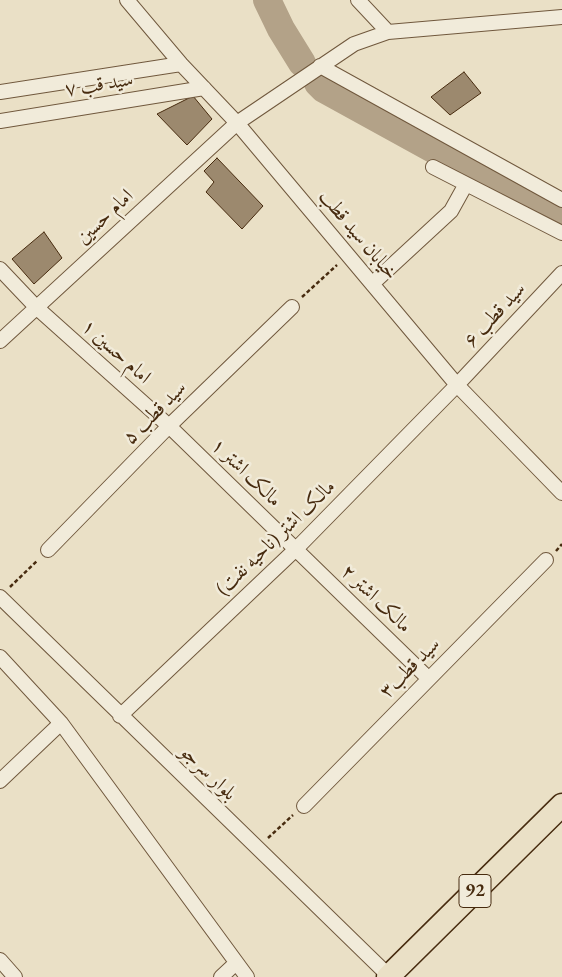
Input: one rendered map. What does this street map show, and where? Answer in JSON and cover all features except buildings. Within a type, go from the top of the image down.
[{"type":"main road","name":"92","points":[[389,977],[562,805]]},
{"type":"street","name":"خیابان سید قطب","points":[[127,0],[181,64],[237,123],[457,385],[562,493]]},
{"type":"street","points":[[358,0],[388,32]]},
{"type":"street","name":"امام حسین","points":[[0,341],[237,123],[354,44],[388,32],[562,17]]},
{"type":"street","points":[[0,92],[181,64]]},
{"type":"street","points":[[320,66],[562,200]]},
{"type":"street","name":"سید قب ۷","points":[[0,121],[204,88]]},
{"type":"street","points":[[433,167],[562,233]]},
{"type":"street","points":[[373,283],[451,211],[466,184]]},
{"type":"street","name":"امام حسین ۱","points":[[0,269],[36,307],[169,426]]},
{"type":"street","name":"سید قطب ۶","points":[[457,385],[562,273]]},
{"type":"street","name":"سید قطب ۵","points":[[48,550],[169,426],[292,306]]},
{"type":"street","name":"مالک اشتر (ناحیه نفت)","points":[[120,716],[296,549],[457,385]]},
{"type":"street","name":"مالک اشتر ۱","points":[[169,426],[296,549]]},
{"type":"street","name":"مالک اشتر ۲","points":[[296,549],[428,678]]},
{"type":"street","name":"سید قطب۳","points":[[304,806],[546,560]]},
{"type":"street","name":"بلوار سرجو","points":[[3,594],[120,716],[389,977]]},
{"type":"street","points":[[0,658],[62,723],[247,977]]},
{"type":"street","points":[[0,781],[62,723]]},
{"type":"street","points":[[0,960],[15,977]]},
{"type":"street","points":[[221,977],[236,963]]},
{"type":"path","points":[[292,306],[348,254]]},
{"type":"path","points":[[3,594],[48,550]]},
{"type":"path","points":[[256,848],[304,806]]},
{"type":"waterway","points":[[267,0],[281,29],[302,63]]},
{"type":"waterway","points":[[318,83],[324,89],[562,220]]}]
